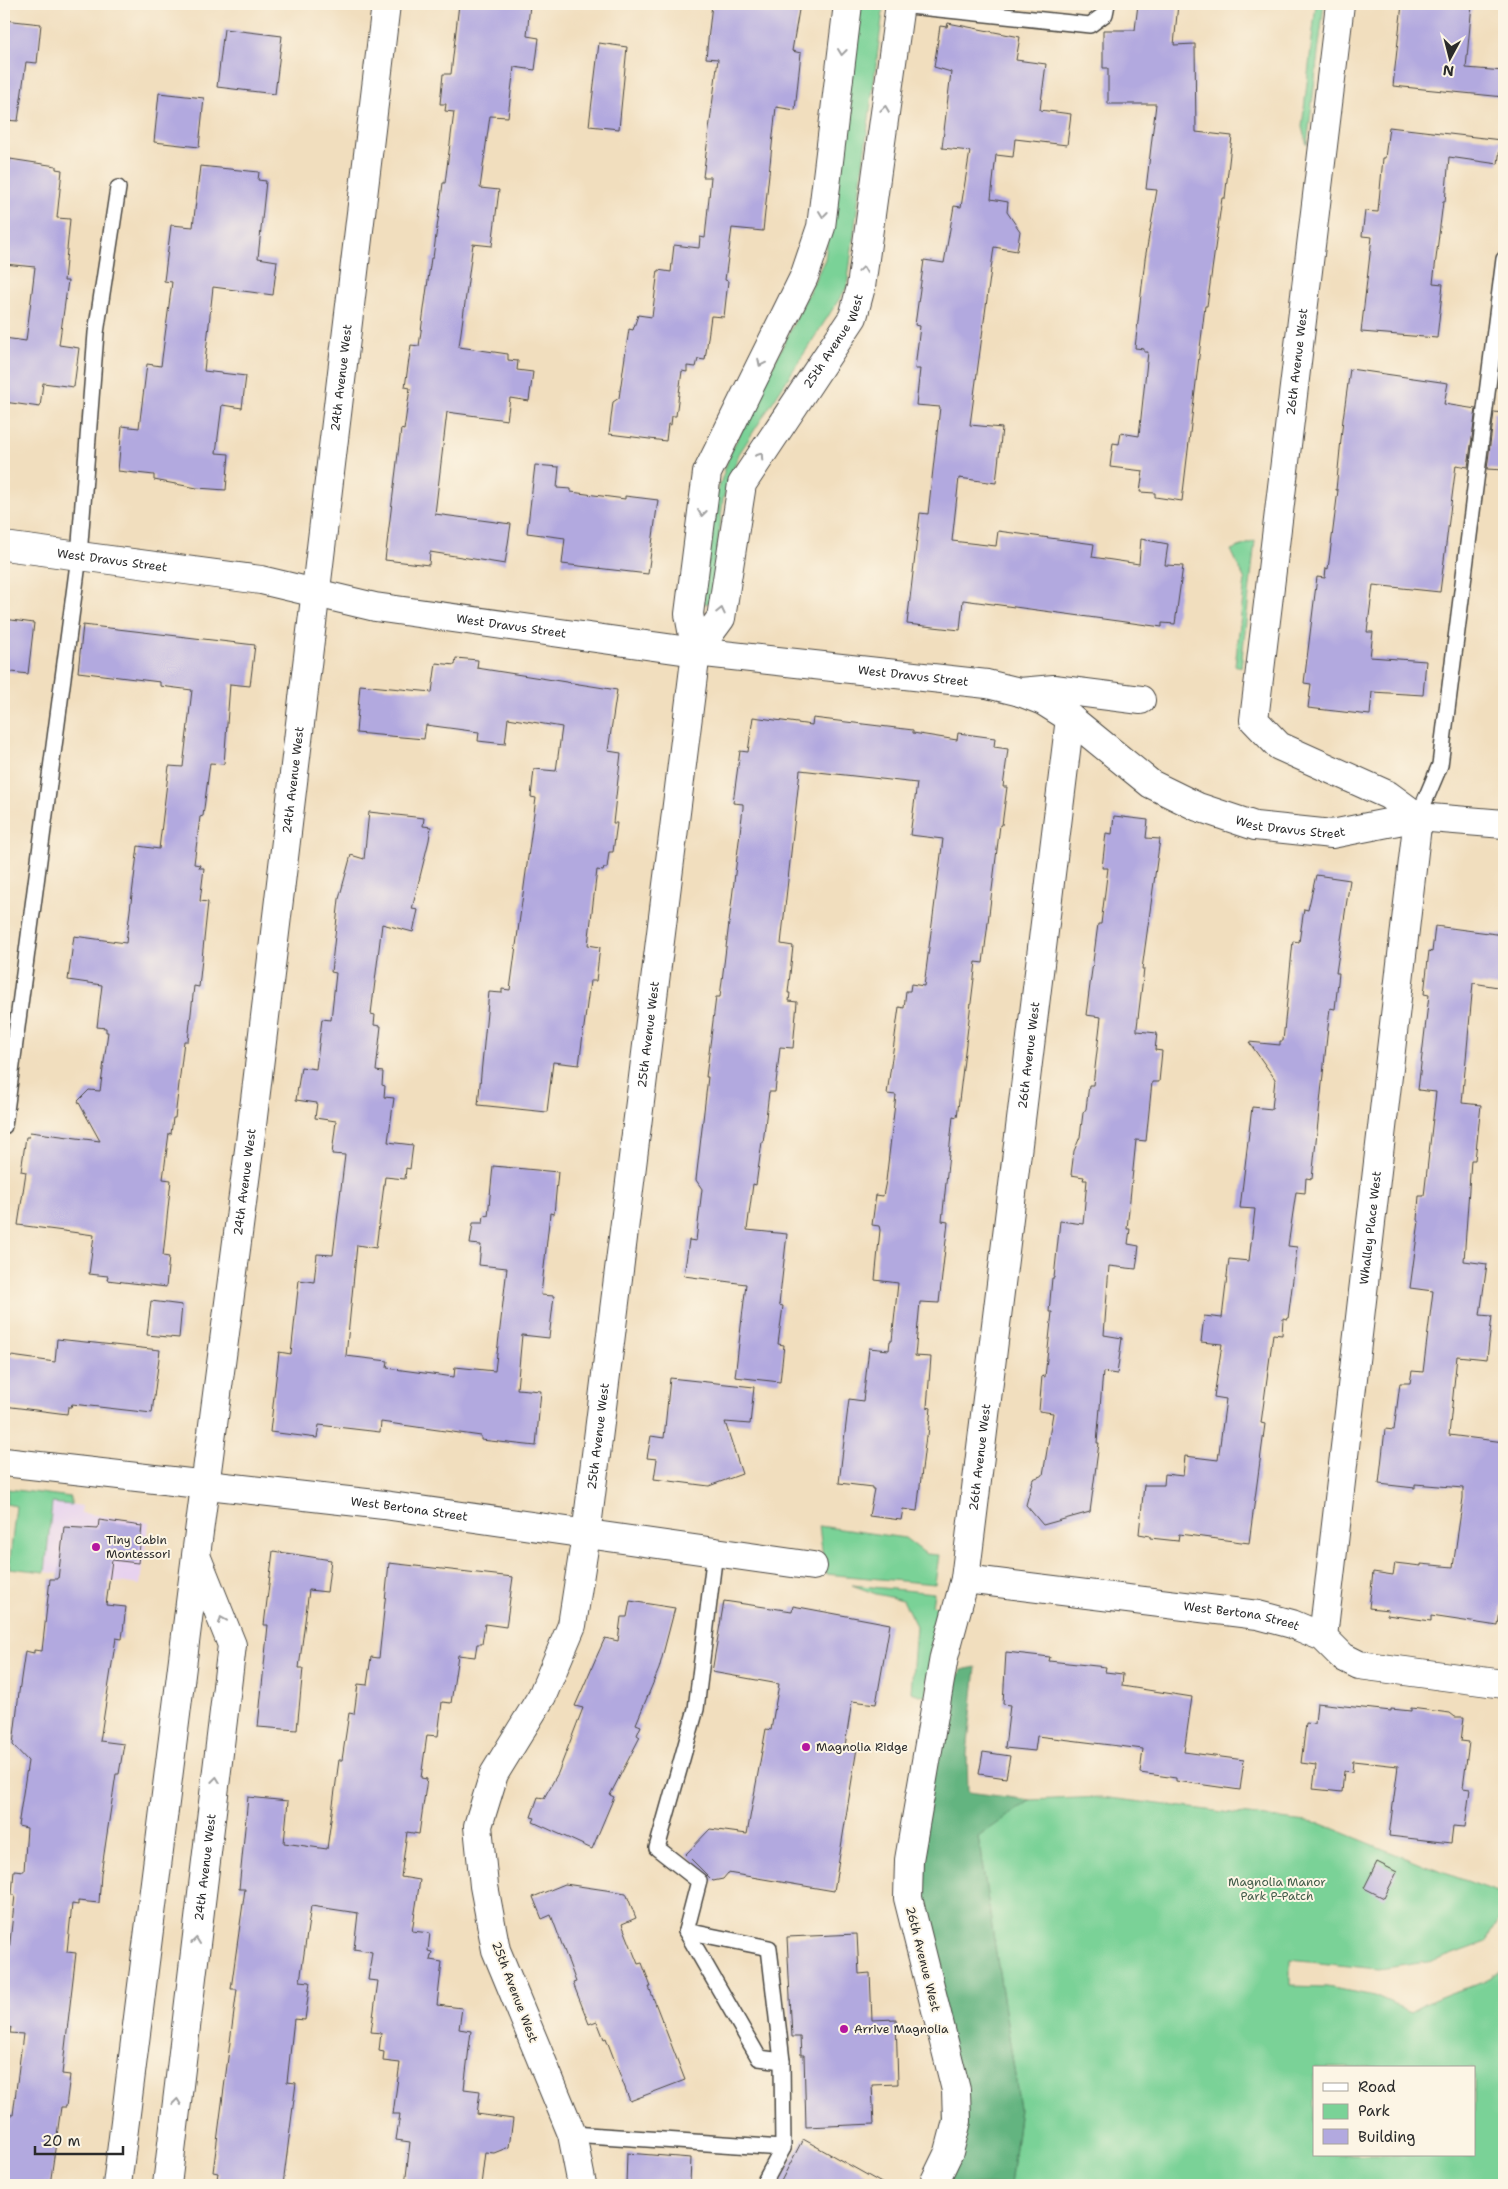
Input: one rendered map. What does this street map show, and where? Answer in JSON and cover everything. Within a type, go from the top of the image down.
[{"type":"street","name":"24th Avenue West","points":[[117,2185],[250,1142],[386,4]]},
{"type":"street","name":"25th Avenue West","points":[[582,2185],[572,2134],[496,1950],[484,1886],[478,1826],[494,1774],[542,1696],[572,1625],[586,1535],[696,652],[689,614],[707,473],[804,277],[821,228],[848,4]]},
{"type":"street","name":"25th Avenue West","points":[[696,652],[721,618],[742,484],[853,317],[861,287],[900,4]]},
{"type":"street","name":"26th Avenue West","points":[[1340,4],[1254,720],[1279,746],[1388,795],[1418,817]]},
{"type":"street","name":"West Dravus Street","points":[[4,546],[261,580],[375,607],[696,652],[987,684],[1020,692],[1043,701],[1070,718],[1151,784],[1198,807],[1255,826],[1332,834],[1418,817],[1504,824]]},
{"type":"street","name":"West Dravus Street","points":[[1020,692],[1054,689],[1141,700]]},
{"type":"street","name":"26th Avenue West","points":[[933,2185],[949,2152],[957,2121],[956,2090],[908,1898],[909,1860],[944,1657],[966,1579],[1070,718]]},
{"type":"street","name":"Whalley Place West","points":[[1323,1637],[1418,817]]},
{"type":"street","name":"West Bertona Street","points":[[4,1462],[384,1505],[813,1566]]},
{"type":"street","name":"24th Avenue West","points":[[166,2185],[232,1645],[196,1555]]},
{"type":"street","name":"West Bertona Street","points":[[966,1579],[1258,1615],[1292,1624],[1323,1637],[1343,1657],[1359,1665],[1504,1684]]},
{"type":"lane","points":[[900,4],[1090,25],[1105,14],[1106,4]]},
{"type":"lane","points":[[4,1126],[79,556],[96,333],[118,188]]},
{"type":"lane","points":[[1418,817],[1440,765],[1504,258]]},
{"type":"lane","points":[[715,1552],[696,1709],[657,1848],[699,1881],[686,1931],[759,2058],[782,2061]]},
{"type":"lane","points":[[686,1931],[769,1948],[782,2061],[783,2148],[763,2185]]},
{"type":"lane","points":[[572,2134],[783,2148]]},
{"type":"shaded area","name":"Tiny Cabin Montessori","points":[[52,1502],[82,1506],[81,1513],[149,1522],[140,1585],[45,1572]]},
{"type":"green space","points":[[859,4],[884,4],[847,287],[739,454],[723,499],[712,601],[706,604],[700,598],[713,505],[730,454],[825,259]]},
{"type":"green space","points":[[1316,4],[1324,4],[1307,145],[1302,127]]},
{"type":"green space","points":[[1255,541],[1241,667],[1235,666],[1245,580],[1231,550]]},
{"type":"green space","points":[[8,1489],[71,1497],[71,1505],[52,1503],[45,1572],[9,1568],[16,1506],[6,1504]]},
{"type":"green space","points":[[819,1526],[905,1538],[926,1554],[939,1555],[935,1584],[825,1574]]},
{"type":"green space","points":[[852,1585],[934,1593],[932,1605],[939,1607],[926,1697],[911,1692],[916,1626],[903,1600],[876,1594]]},
{"type":"green space","points":[[976,1667],[967,1754],[968,1792],[1031,1800],[978,1837],[1020,2108],[1010,2185],[927,2185],[939,2151],[948,2090],[907,1877],[934,1730],[961,1670]]},
{"type":"green space","name":"Magnolia Manor Park P-Patch","points":[[1101,1797],[1322,1824],[1425,1866],[1503,1894],[1500,1917],[1486,1942],[1434,1961],[1378,1969],[1290,1960],[1290,1986],[1327,1987],[1375,1996],[1411,2012],[1451,1993],[1483,1982],[1498,1974],[1504,1968],[1504,2185],[1010,2185],[1020,2108],[978,1836],[1031,1800]]},
{"type":"building","points":[[459,4],[530,4],[527,36],[539,38],[535,70],[514,67],[508,117],[490,116],[480,188],[499,190],[492,246],[473,244],[459,347],[508,354],[508,360],[518,361],[517,370],[533,372],[529,401],[510,398],[507,420],[447,412],[435,514],[511,524],[505,564],[430,552],[429,565],[385,560],[401,429],[404,430],[410,388],[405,387],[411,345],[419,346],[431,258],[433,258],[443,183],[445,183],[454,112],[445,111],[446,104],[440,104],[443,74],[451,74]]},
{"type":"building","points":[[712,4],[800,4],[792,51],[801,53],[795,110],[776,107],[763,231],[732,228],[725,280],[728,281],[724,317],[711,316],[705,360],[698,359],[696,367],[687,366],[687,372],[682,371],[676,416],[672,416],[671,425],[668,424],[666,441],[609,434],[613,402],[619,398],[629,329],[633,330],[638,315],[652,317],[658,270],[671,272],[674,245],[699,248],[700,237],[705,238],[711,177],[703,177],[718,59],[706,58]]},
{"type":"building","points":[[1138,4],[1178,4],[1174,45],[1195,44],[1196,132],[1232,136],[1225,198],[1222,198],[1207,306],[1205,306],[1182,501],[1155,497],[1155,493],[1140,492],[1143,471],[1110,467],[1113,443],[1119,444],[1121,433],[1139,436],[1148,352],[1144,352],[1144,349],[1135,348],[1145,259],[1157,190],[1146,189],[1156,104],[1108,104],[1108,68],[1103,68],[1103,30],[1135,30]]},
{"type":"building","points":[[1402,4],[1472,4],[1466,68],[1504,71],[1504,97],[1393,86]]},
{"type":"building","points":[[4,20],[41,24],[37,63],[26,62],[18,121],[4,120]]},
{"type":"building","points":[[948,23],[1020,37],[1016,60],[1046,64],[1040,110],[1071,114],[1067,145],[1015,139],[1013,157],[996,155],[991,199],[1008,202],[1007,212],[1020,231],[1017,251],[994,247],[970,425],[1002,428],[996,483],[959,478],[952,541],[996,546],[998,531],[1094,544],[1092,557],[1139,564],[1141,539],[1168,544],[1165,565],[1183,566],[1175,624],[1162,623],[1162,627],[963,600],[960,630],[907,624],[920,513],[928,514],[940,407],[916,405],[920,369],[915,369],[920,326],[915,325],[924,260],[944,263],[954,206],[961,207],[970,151],[942,148],[951,72],[934,67],[940,26],[947,27]]},
{"type":"building","points":[[224,29],[282,36],[275,94],[217,87]]},
{"type":"building","points":[[599,43],[627,47],[619,129],[589,126]]},
{"type":"building","points":[[159,93],[204,98],[199,147],[154,142]]},
{"type":"building","points":[[1389,127],[1501,140],[1498,164],[1449,157],[1445,202],[1443,202],[1433,283],[1443,284],[1437,338],[1361,332],[1372,237],[1362,236],[1365,211],[1378,212],[1383,158],[1385,158]]},
{"type":"building","points":[[10,159],[56,166],[56,169],[62,170],[57,218],[70,219],[64,281],[68,281],[59,345],[79,348],[74,387],[43,383],[40,407],[4,402],[4,338],[26,341],[35,267],[4,264],[4,208]]},
{"type":"building","points":[[200,166],[259,172],[258,180],[266,181],[258,258],[277,261],[273,295],[213,287],[204,371],[246,376],[242,408],[222,405],[216,453],[229,454],[226,490],[197,488],[154,480],[154,475],[118,471],[122,426],[139,428],[147,364],[161,366],[172,282],[164,281],[171,225],[193,227]]},
{"type":"building","points":[[1350,369],[1448,383],[1444,404],[1476,409],[1468,467],[1456,465],[1440,592],[1373,585],[1367,632],[1373,632],[1370,657],[1426,661],[1423,695],[1372,692],[1370,715],[1308,708],[1311,684],[1304,683],[1317,577],[1325,578],[1326,568],[1328,569]]},
{"type":"building","points":[[1494,412],[1504,413],[1504,470],[1487,469]]},
{"type":"building","points":[[535,465],[559,467],[557,488],[571,489],[571,492],[625,499],[625,496],[658,500],[648,574],[562,564],[565,538],[527,533]]},
{"type":"building","points":[[4,619],[34,623],[28,674],[4,671]]},
{"type":"building","points":[[83,625],[255,645],[250,686],[230,684],[224,764],[210,763],[203,816],[200,817],[194,864],[200,865],[199,868],[204,868],[200,901],[208,902],[199,987],[194,986],[188,1041],[184,1041],[175,1118],[173,1118],[171,1134],[169,1133],[163,1179],[171,1180],[163,1256],[169,1257],[166,1287],[107,1280],[108,1276],[89,1274],[94,1235],[18,1225],[26,1172],[21,1171],[26,1137],[29,1137],[30,1132],[100,1141],[78,1101],[89,1090],[100,1091],[108,1032],[106,1032],[106,1028],[97,1027],[102,985],[68,980],[74,936],[126,943],[138,846],[159,849],[169,766],[183,767],[192,690],[160,686],[160,682],[78,672]]},
{"type":"building","points":[[456,658],[478,660],[477,668],[617,690],[608,751],[621,753],[613,823],[617,823],[613,852],[609,852],[607,868],[604,868],[603,871],[597,870],[588,945],[600,947],[596,981],[590,981],[579,1065],[553,1062],[547,1112],[478,1105],[489,992],[502,993],[502,989],[510,990],[536,798],[531,797],[534,769],[556,771],[562,727],[508,718],[505,744],[478,741],[479,732],[426,725],[424,739],[356,733],[360,685],[432,692],[436,663],[455,665]]},
{"type":"building","points":[[753,717],[812,725],[813,718],[913,730],[913,733],[957,740],[958,733],[995,738],[994,747],[1008,749],[1003,787],[1007,787],[1002,825],[1000,825],[983,963],[976,962],[957,1117],[953,1116],[942,1221],[948,1222],[939,1303],[920,1302],[915,1356],[931,1357],[927,1407],[931,1408],[928,1436],[926,1436],[917,1511],[903,1509],[901,1520],[869,1516],[874,1489],[872,1487],[839,1483],[849,1399],[863,1401],[869,1348],[889,1350],[890,1341],[892,1341],[898,1283],[875,1280],[880,1230],[879,1226],[872,1225],[876,1195],[883,1196],[886,1181],[896,1095],[887,1094],[899,1007],[904,1008],[906,991],[910,991],[911,984],[924,986],[943,839],[910,835],[917,783],[800,770],[781,944],[793,946],[788,993],[790,993],[789,1001],[797,1002],[793,1048],[780,1047],[775,1092],[769,1092],[763,1143],[756,1185],[753,1184],[747,1230],[787,1234],[779,1305],[783,1306],[778,1344],[784,1345],[780,1382],[735,1377],[746,1284],[684,1276],[689,1240],[696,1241],[702,1189],[696,1180],[708,1077],[706,1077],[716,997],[720,997],[743,808],[743,804],[733,803],[740,751],[748,752]]},
{"type":"building","points":[[369,812],[424,818],[423,826],[431,827],[412,909],[418,910],[413,932],[382,924],[371,1014],[375,1015],[374,1025],[381,1026],[376,1071],[383,1072],[382,1085],[385,1086],[384,1097],[394,1098],[388,1142],[413,1145],[410,1169],[406,1168],[405,1179],[385,1177],[376,1248],[357,1245],[346,1356],[388,1361],[387,1368],[454,1377],[455,1367],[495,1371],[507,1268],[479,1265],[481,1245],[470,1244],[473,1223],[483,1223],[484,1215],[488,1216],[493,1166],[558,1172],[554,1214],[550,1213],[541,1295],[554,1296],[549,1338],[522,1335],[517,1389],[541,1391],[536,1446],[481,1440],[481,1436],[381,1422],[380,1432],[319,1425],[317,1438],[270,1432],[279,1352],[291,1354],[299,1280],[314,1282],[317,1254],[333,1255],[345,1155],[332,1154],[336,1121],[315,1118],[317,1103],[296,1100],[301,1067],[316,1069],[322,1019],[331,1020],[336,973],[331,972],[339,899],[351,855],[364,859]]},
{"type":"building","points":[[1114,816],[1148,820],[1146,838],[1160,839],[1142,969],[1144,969],[1137,1027],[1137,1031],[1157,1033],[1155,1050],[1162,1051],[1159,1082],[1152,1082],[1146,1141],[1136,1140],[1127,1229],[1130,1229],[1128,1244],[1139,1246],[1136,1269],[1109,1266],[1104,1335],[1122,1338],[1117,1374],[1103,1372],[1097,1443],[1099,1443],[1090,1512],[1043,1525],[1026,1505],[1033,1479],[1043,1475],[1053,1413],[1039,1411],[1042,1376],[1045,1377],[1052,1312],[1049,1312],[1052,1278],[1054,1278],[1060,1221],[1083,1224],[1087,1180],[1083,1180],[1084,1177],[1071,1175],[1074,1151],[1080,1137],[1083,1113],[1086,1109],[1089,1085],[1093,1085],[1101,1017],[1086,1015],[1098,924],[1101,924],[1108,868],[1102,868],[1106,833],[1112,834]]},
{"type":"building","points":[[1316,875],[1350,880],[1336,973],[1339,973],[1335,1009],[1330,1008],[1312,1179],[1306,1178],[1305,1193],[1296,1192],[1288,1246],[1297,1247],[1288,1319],[1283,1318],[1282,1335],[1273,1334],[1261,1423],[1265,1424],[1249,1543],[1179,1534],[1178,1541],[1150,1538],[1150,1536],[1139,1534],[1144,1485],[1164,1485],[1165,1474],[1183,1476],[1185,1456],[1218,1460],[1226,1399],[1214,1397],[1222,1344],[1201,1342],[1204,1316],[1222,1318],[1229,1259],[1249,1261],[1255,1209],[1240,1208],[1252,1107],[1272,1109],[1275,1079],[1249,1042],[1280,1045],[1280,1041],[1283,1041],[1293,941],[1299,942],[1304,909],[1308,910]]},
{"type":"building","points":[[1435,926],[1504,935],[1504,988],[1473,983],[1462,1103],[1481,1105],[1475,1160],[1471,1160],[1464,1261],[1487,1264],[1480,1315],[1492,1316],[1487,1359],[1457,1356],[1449,1435],[1504,1442],[1504,1582],[1498,1626],[1431,1616],[1431,1621],[1387,1615],[1388,1610],[1369,1608],[1373,1572],[1393,1575],[1395,1563],[1453,1567],[1463,1498],[1463,1488],[1415,1484],[1415,1488],[1379,1484],[1385,1429],[1394,1430],[1400,1383],[1410,1383],[1412,1371],[1423,1372],[1433,1291],[1410,1288],[1419,1221],[1417,1220],[1419,1196],[1424,1196],[1436,1092],[1418,1090],[1429,995],[1424,994],[1429,951],[1432,952]]},
{"type":"building","points":[[151,1301],[182,1305],[179,1338],[147,1335]]},
{"type":"building","points":[[57,1339],[160,1350],[152,1413],[72,1404],[71,1407],[68,1407],[67,1414],[4,1406],[4,1355],[55,1362]]},
{"type":"building","points":[[670,1378],[754,1387],[750,1424],[725,1422],[742,1474],[709,1486],[654,1479],[657,1459],[647,1458],[651,1436],[664,1438]]},
{"type":"building","points":[[99,1520],[142,1526],[138,1563],[112,1560],[106,1605],[126,1607],[122,1639],[116,1638],[100,1741],[124,1744],[119,1774],[116,1774],[101,1874],[99,1903],[78,1901],[78,1905],[72,1904],[67,1952],[76,1953],[62,2074],[70,2075],[66,2107],[61,2107],[50,2185],[4,2185],[4,2114],[13,2115],[23,2034],[10,2033],[11,2027],[4,2027],[4,1980],[6,1980],[15,1895],[12,1895],[14,1870],[24,1871],[27,1828],[18,1826],[28,1761],[13,1745],[19,1692],[25,1651],[34,1653],[34,1650],[42,1651],[50,1579],[58,1579],[64,1527],[98,1529]]},
{"type":"building","points":[[273,1551],[331,1560],[327,1592],[309,1590],[299,1668],[303,1668],[297,1730],[258,1727],[268,1625],[264,1625]]},
{"type":"building","points":[[389,1563],[513,1577],[506,1627],[485,1624],[482,1644],[477,1644],[475,1657],[458,1655],[451,1703],[442,1702],[438,1736],[427,1735],[421,1778],[427,1779],[419,1834],[407,1832],[401,1877],[420,1880],[412,1931],[430,1933],[428,1951],[432,1952],[430,1960],[442,1962],[437,2005],[462,2008],[459,2029],[471,2031],[464,2089],[480,2091],[477,2114],[513,2119],[509,2147],[494,2153],[485,2152],[481,2185],[405,2185],[410,2142],[396,2140],[400,2114],[393,2114],[400,2063],[383,2061],[384,2052],[379,2051],[381,2033],[371,2032],[378,1981],[368,1980],[372,1952],[354,1949],[358,1913],[311,1906],[300,1981],[310,1982],[305,2020],[294,2019],[287,2082],[296,2083],[283,2185],[216,2185],[218,2173],[213,2172],[237,1989],[231,1989],[245,1889],[239,1889],[248,1797],[288,1801],[284,1843],[327,1849],[339,1760],[342,1760],[349,1713],[354,1714],[358,1684],[367,1685],[371,1657],[379,1658]]},
{"type":"building","points":[[630,1601],[675,1608],[659,1669],[636,1724],[641,1726],[637,1735],[640,1737],[610,1795],[614,1797],[592,1849],[533,1822],[535,1818],[531,1817],[538,1797],[544,1798],[558,1773],[583,1708],[575,1706],[605,1638],[618,1641],[621,1617],[627,1617]]},
{"type":"building","name":"Magnolia Ridge","points":[[724,1601],[792,1611],[793,1606],[890,1624],[876,1704],[852,1701],[845,1746],[857,1748],[834,1891],[728,1873],[723,1879],[713,1881],[686,1854],[710,1829],[747,1834],[766,1729],[771,1730],[779,1684],[712,1672]]},
{"type":"building","points":[[1006,1652],[1050,1657],[1049,1661],[1106,1667],[1105,1672],[1123,1674],[1122,1686],[1192,1697],[1184,1752],[1244,1760],[1240,1790],[1176,1781],[1176,1778],[1140,1773],[1143,1749],[1037,1736],[1035,1751],[1005,1748],[1010,1705],[1003,1704]]},
{"type":"building","points":[[1317,1703],[1391,1711],[1391,1709],[1411,1711],[1411,1708],[1450,1713],[1455,1717],[1464,1717],[1461,1741],[1469,1742],[1463,1788],[1470,1789],[1465,1827],[1453,1826],[1451,1843],[1389,1836],[1398,1766],[1353,1761],[1352,1772],[1344,1771],[1342,1792],[1313,1789],[1316,1765],[1301,1763],[1306,1723],[1315,1724]]},
{"type":"building","points":[[983,1752],[1010,1756],[1006,1778],[979,1774]]},
{"type":"building","points":[[1377,1862],[1397,1872],[1384,1898],[1364,1888]]},
{"type":"building","points":[[565,1884],[626,1893],[636,1918],[622,1924],[638,1964],[642,1963],[651,1987],[649,1987],[685,2080],[630,2101],[606,2038],[604,2039],[597,2021],[589,2024],[573,1983],[576,1982],[551,1915],[542,1919],[533,1897]]},
{"type":"building","name":"Arrive Magnolia","points":[[857,1934],[859,1974],[870,1973],[872,2020],[896,2019],[898,2084],[872,2085],[874,2124],[806,2127],[804,2055],[801,2055],[800,2037],[792,2037],[787,1937]]},
{"type":"building","points":[[803,2139],[885,2185],[779,2185]]},
{"type":"building","points":[[627,2153],[691,2158],[690,2185],[626,2185]]},
{"type":"place","name":"Tiny Cabin Montessori","points":[[96,1547]]},
{"type":"place","name":"Magnolia Ridge","points":[[806,1747]]},
{"type":"place","name":"Arrive Magnolia","points":[[844,2029]]}]
